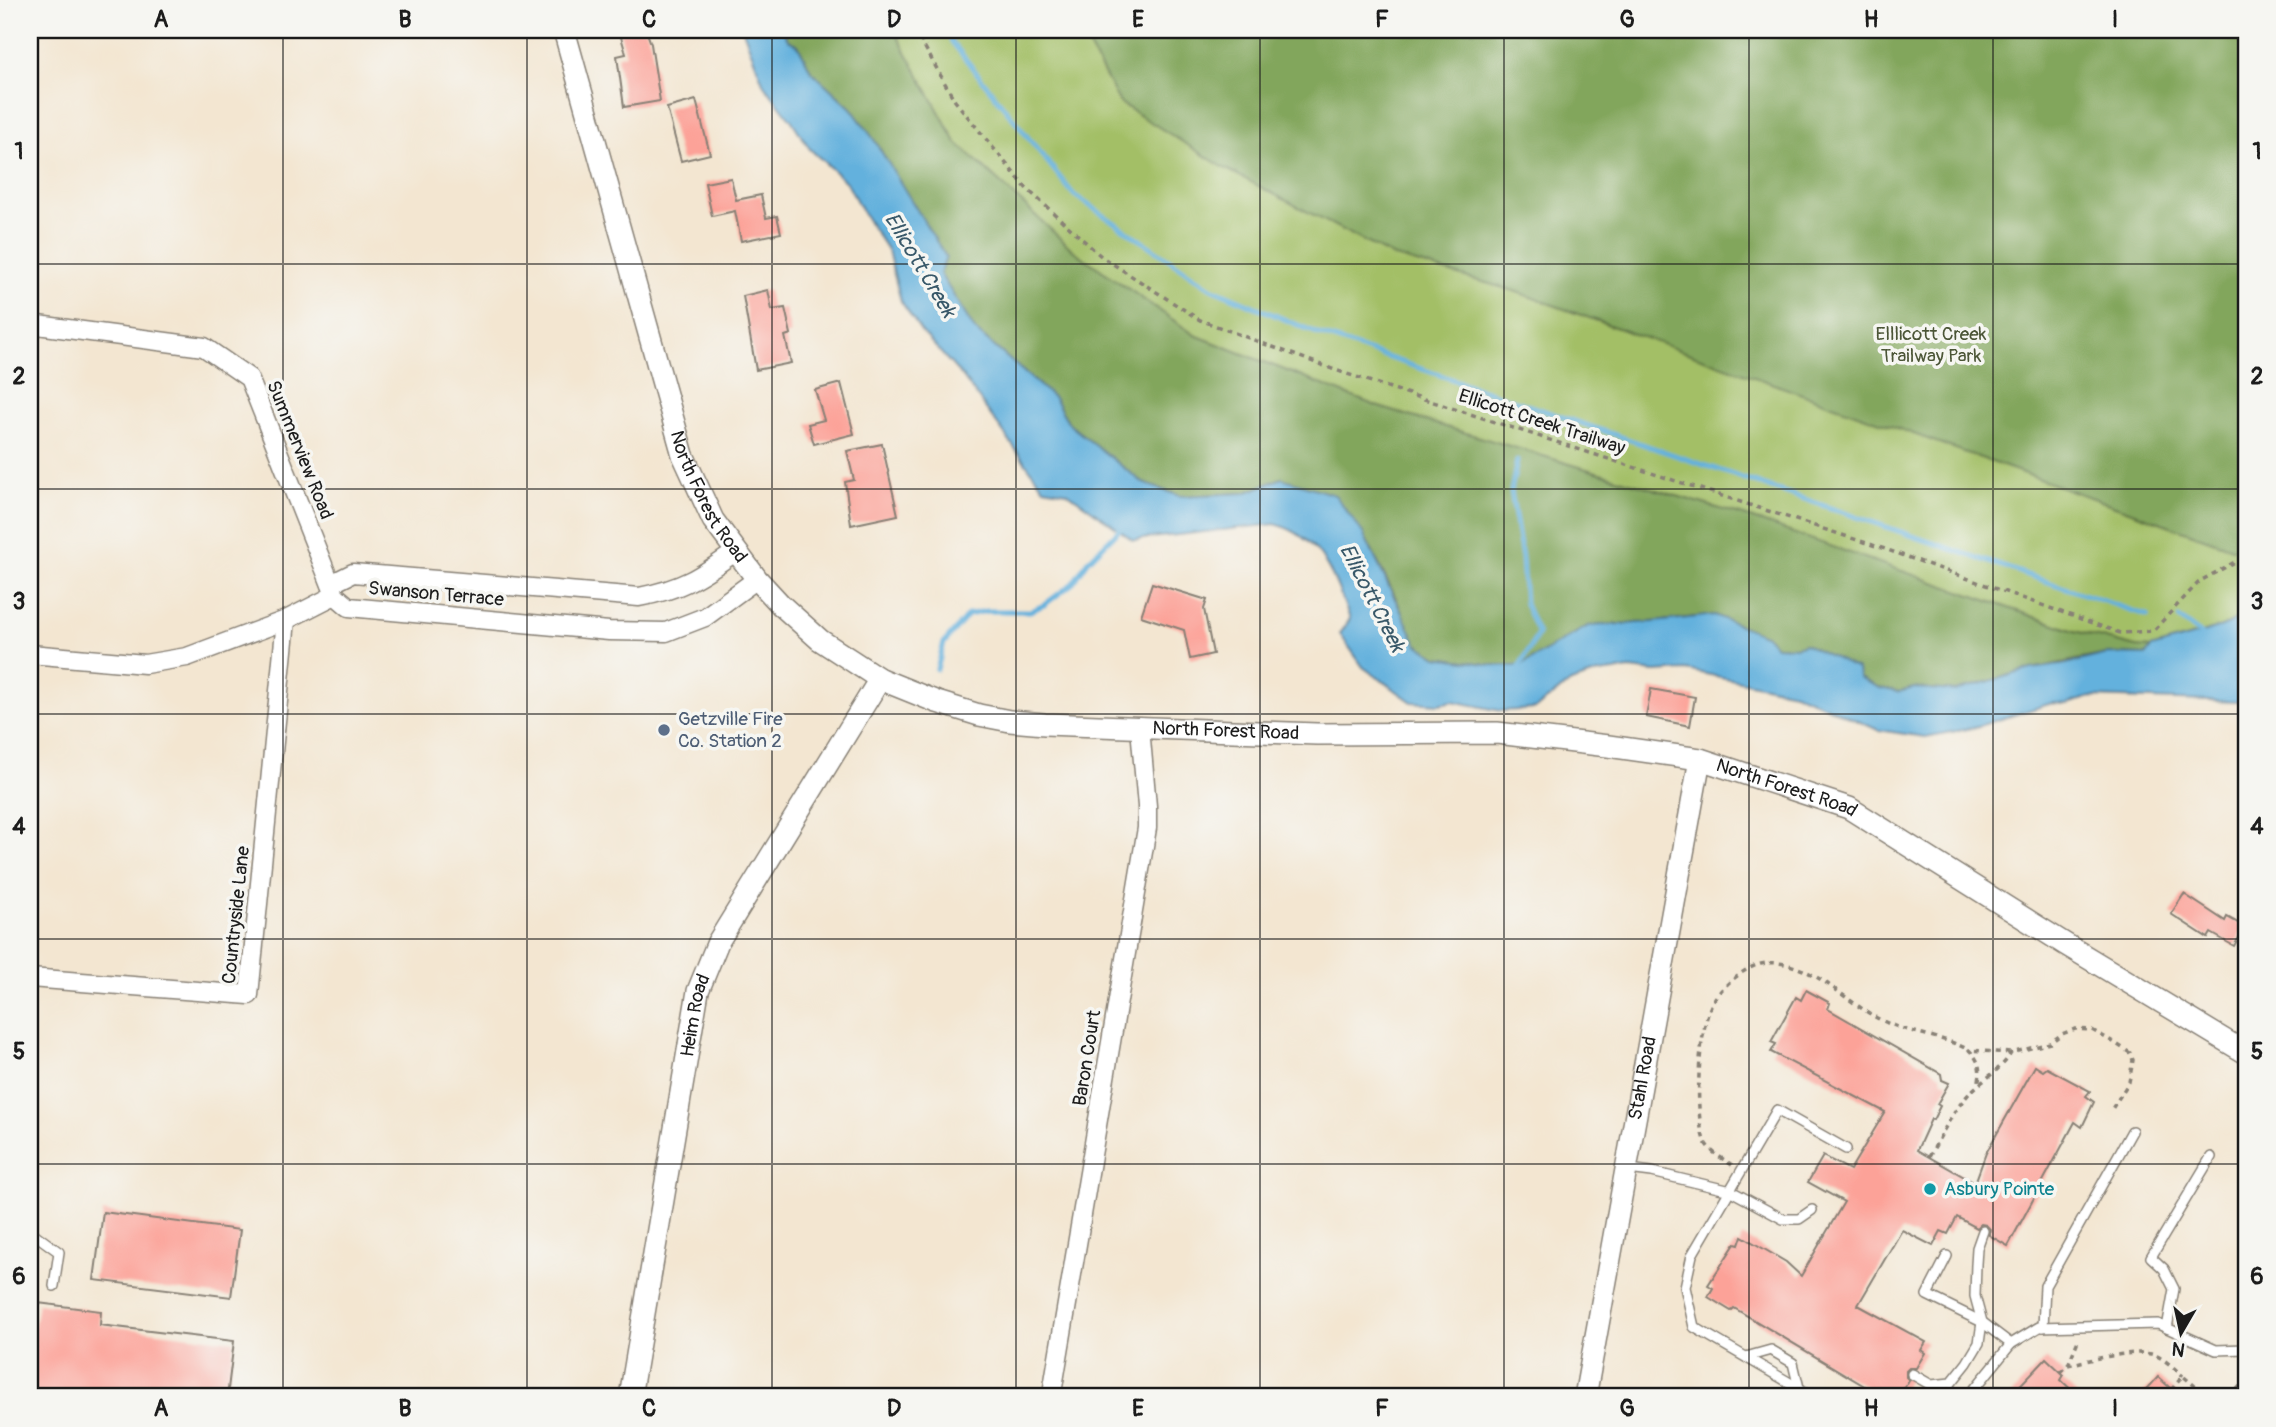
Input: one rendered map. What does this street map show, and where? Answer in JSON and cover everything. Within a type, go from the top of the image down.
[{"type":"street","name":"North Forest Road","points":[[564,30],[683,455],[713,520],[757,579],[820,640],[880,679],[937,702],[999,719],[1045,724],[1317,734],[1497,733],[1700,759],[1849,808],[2065,944],[2246,1053]]},
{"type":"street","name":"Summerview Road","points":[[30,324],[204,347],[249,378],[333,589]]},
{"type":"street","name":"Swanson Terrace","points":[[30,654],[145,664],[187,657],[286,620],[353,573],[639,597],[669,592],[698,579],[735,552]]},
{"type":"street","name":"Swanson Terrace","points":[[333,589],[349,607],[608,631],[666,632],[705,617],[757,579]]},
{"type":"street","name":"Countryside Lane","points":[[30,978],[249,995],[286,620]]},
{"type":"street","name":"Heim Road","points":[[630,1397],[698,991],[718,942],[880,679]]},
{"type":"street","name":"Baron Court","points":[[1051,1396],[1147,828],[1140,728]]},
{"type":"street","name":"Stahl Road","points":[[1585,1397],[1700,759]]},
{"type":"lane","points":[[1814,1397],[1694,1327],[1685,1287],[1692,1255],[1777,1110],[1846,1149]]},
{"type":"lane","points":[[2043,1327],[2045,1286],[2132,1131]]},
{"type":"lane","points":[[2167,1328],[2174,1289],[2164,1269],[2151,1257],[2211,1157]]},
{"type":"lane","points":[[1628,1169],[1731,1191],[1783,1219],[1799,1219],[1812,1210]]},
{"type":"lane","points":[[30,1231],[59,1252],[54,1286]]},
{"type":"lane","points":[[1912,1374],[1931,1385],[1951,1383],[1979,1343],[1982,1322],[1975,1296],[1977,1248],[1983,1231]]},
{"type":"lane","points":[[1947,1256],[1927,1295],[1982,1322],[2011,1344]]},
{"type":"lane","points":[[1968,1397],[2011,1344],[2039,1327],[2158,1324],[2216,1350],[2246,1349]]},
{"type":"lane","points":[[1746,1357],[1771,1350],[1793,1363],[1799,1388]]},
{"type":"path","name":"Ellicott Creek Trailway","points":[[915,30],[956,102],[1026,188],[1102,257],[1200,320],[1335,370],[1885,549],[2120,633],[2153,631],[2200,581],[2246,556]]},
{"type":"path","points":[[1742,1171],[1711,1150],[1705,1142],[1698,1099],[1702,1050],[1714,999],[1747,969],[1763,963],[1795,967],[1812,974],[1877,1018],[1896,1027],[1954,1042],[1969,1050],[1978,1059],[1979,1084]]},
{"type":"path","points":[[1969,1050],[2011,1053],[2050,1043],[2062,1034],[2076,1029],[2092,1030],[2130,1053],[2133,1060],[2129,1082],[2110,1112]]},
{"type":"path","points":[[1929,1157],[1950,1120],[1979,1084],[2006,1062],[2011,1053]]},
{"type":"path","points":[[2061,1373],[2068,1365],[2080,1337]]},
{"type":"path","points":[[2068,1365],[2134,1354],[2152,1354],[2172,1366],[2208,1397]]},
{"type":"path","points":[[2171,1390],[2183,1376]]},
{"type":"path","points":[[2230,1397],[2241,1385]]},
{"type":"green space","points":[[783,30],[894,30],[956,142],[1074,251],[1195,335],[1379,407],[1744,516],[2075,631],[2136,647],[2151,648],[2146,655],[2107,654],[2031,669],[1956,691],[1915,688],[1898,692],[1880,688],[1859,678],[1857,669],[1805,644],[1796,647],[1776,646],[1767,636],[1714,615],[1588,626],[1520,666],[1437,657],[1417,644],[1409,631],[1396,598],[1363,533],[1282,478],[1245,493],[1180,496],[1143,483],[1070,425],[1054,398],[975,330],[940,274],[946,257],[879,147],[851,108],[811,71],[798,45],[788,40]]},
{"type":"green space","name":"Elllicott Creek Trailway Park","points":[[795,30],[2246,30],[2246,615],[2222,627],[2151,648],[1718,610],[1357,515],[900,169]]},
{"type":"green space","points":[[1080,30],[2246,30],[2246,553],[1514,291],[1392,256],[1226,169],[1120,103]]},
{"type":"water","name":"Ellicott Creek","points":[[743,30],[783,30],[788,40],[798,45],[811,71],[851,108],[873,138],[946,257],[940,274],[975,330],[1054,398],[1070,425],[1143,483],[1180,496],[1245,493],[1282,478],[1335,495],[1363,533],[1417,644],[1437,657],[1520,666],[1588,626],[1714,615],[1767,636],[1776,646],[1796,647],[1805,644],[1858,669],[1859,678],[1880,688],[1898,692],[1915,688],[1956,691],[2031,669],[2107,654],[2146,655],[2151,648],[2222,627],[2246,615],[2246,697],[2238,702],[2091,697],[2067,704],[2052,703],[1972,728],[1925,737],[1878,730],[1794,692],[1686,670],[1655,672],[1630,669],[1599,673],[1571,682],[1535,709],[1501,711],[1453,701],[1439,704],[1412,702],[1363,667],[1340,634],[1350,619],[1332,574],[1315,549],[1291,530],[1275,524],[1133,540],[1067,492],[1044,488],[962,376],[921,331],[901,301],[888,251],[847,183],[810,149],[764,85]]},
{"type":"building","points":[[619,30],[646,30],[651,44],[660,101],[624,107],[617,56],[626,54]]},
{"type":"building","points":[[696,100],[710,154],[681,161],[667,108]]},
{"type":"building","points":[[731,178],[736,200],[761,195],[766,218],[777,216],[781,233],[741,241],[735,211],[712,216],[705,183]]},
{"type":"building","points":[[768,290],[772,310],[785,308],[791,334],[785,336],[791,363],[756,370],[743,296]]},
{"type":"building","points":[[841,383],[854,434],[814,444],[808,424],[824,420],[815,390]]},
{"type":"building","points":[[882,444],[898,515],[851,525],[845,482],[854,480],[847,451]]},
{"type":"building","points":[[1152,583],[1207,600],[1204,609],[1213,654],[1190,659],[1184,630],[1141,616]]},
{"type":"building","points":[[1651,689],[1695,697],[1690,726],[1646,717]]},
{"type":"building","points":[[2184,894],[2225,921],[2227,917],[2245,927],[2234,946],[2211,933],[2208,938],[2171,914]]},
{"type":"building","name":"Asbury Pointe","points":[[1806,990],[1830,1003],[1828,1009],[1941,1074],[1942,1080],[1949,1083],[1917,1150],[1975,1183],[1986,1153],[2035,1066],[2043,1071],[2047,1068],[2090,1091],[2086,1096],[2094,1102],[2082,1127],[2075,1122],[2008,1246],[1989,1235],[1990,1229],[1986,1225],[1981,1224],[1977,1228],[1957,1217],[1948,1234],[1941,1231],[1933,1246],[1902,1230],[1858,1305],[1926,1342],[1921,1350],[1925,1353],[1916,1368],[1906,1371],[1909,1380],[1899,1397],[1883,1397],[1734,1308],[1731,1311],[1708,1297],[1713,1288],[1708,1285],[1735,1244],[1739,1245],[1742,1236],[1786,1262],[1801,1276],[1844,1202],[1808,1182],[1823,1156],[1850,1170],[1885,1112],[1771,1052],[1776,1044],[1771,1042],[1796,997],[1801,1000]]},
{"type":"building","points":[[103,1212],[240,1230],[231,1297],[94,1280]]},
{"type":"building","points":[[38,1303],[101,1311],[100,1325],[234,1341],[227,1397],[30,1397],[30,1339],[32,1340]]},
{"type":"building","points":[[2046,1358],[2064,1375],[2061,1380],[2079,1397],[2009,1397]]},
{"type":"building","points":[[2158,1377],[2180,1397],[2140,1397]]},
{"type":"waterway","points":[[946,30],[952,42],[1074,195],[1211,288],[1319,334],[2148,616]]},
{"type":"waterway","points":[[1516,672],[1538,634],[1525,604],[1522,558],[1511,491],[1517,461]]},
{"type":"waterway","points":[[937,669],[944,643],[968,615],[986,611],[1030,611],[1044,605],[1073,583],[1088,561],[1124,525]]},
{"type":"waterway","points":[[2179,618],[2204,637]]},
{"type":"place","name":"Getzville Fire Co. Station 2","points":[[664,730]]},
{"type":"place","name":"Asbury Pointe","points":[[1930,1189]]}]
